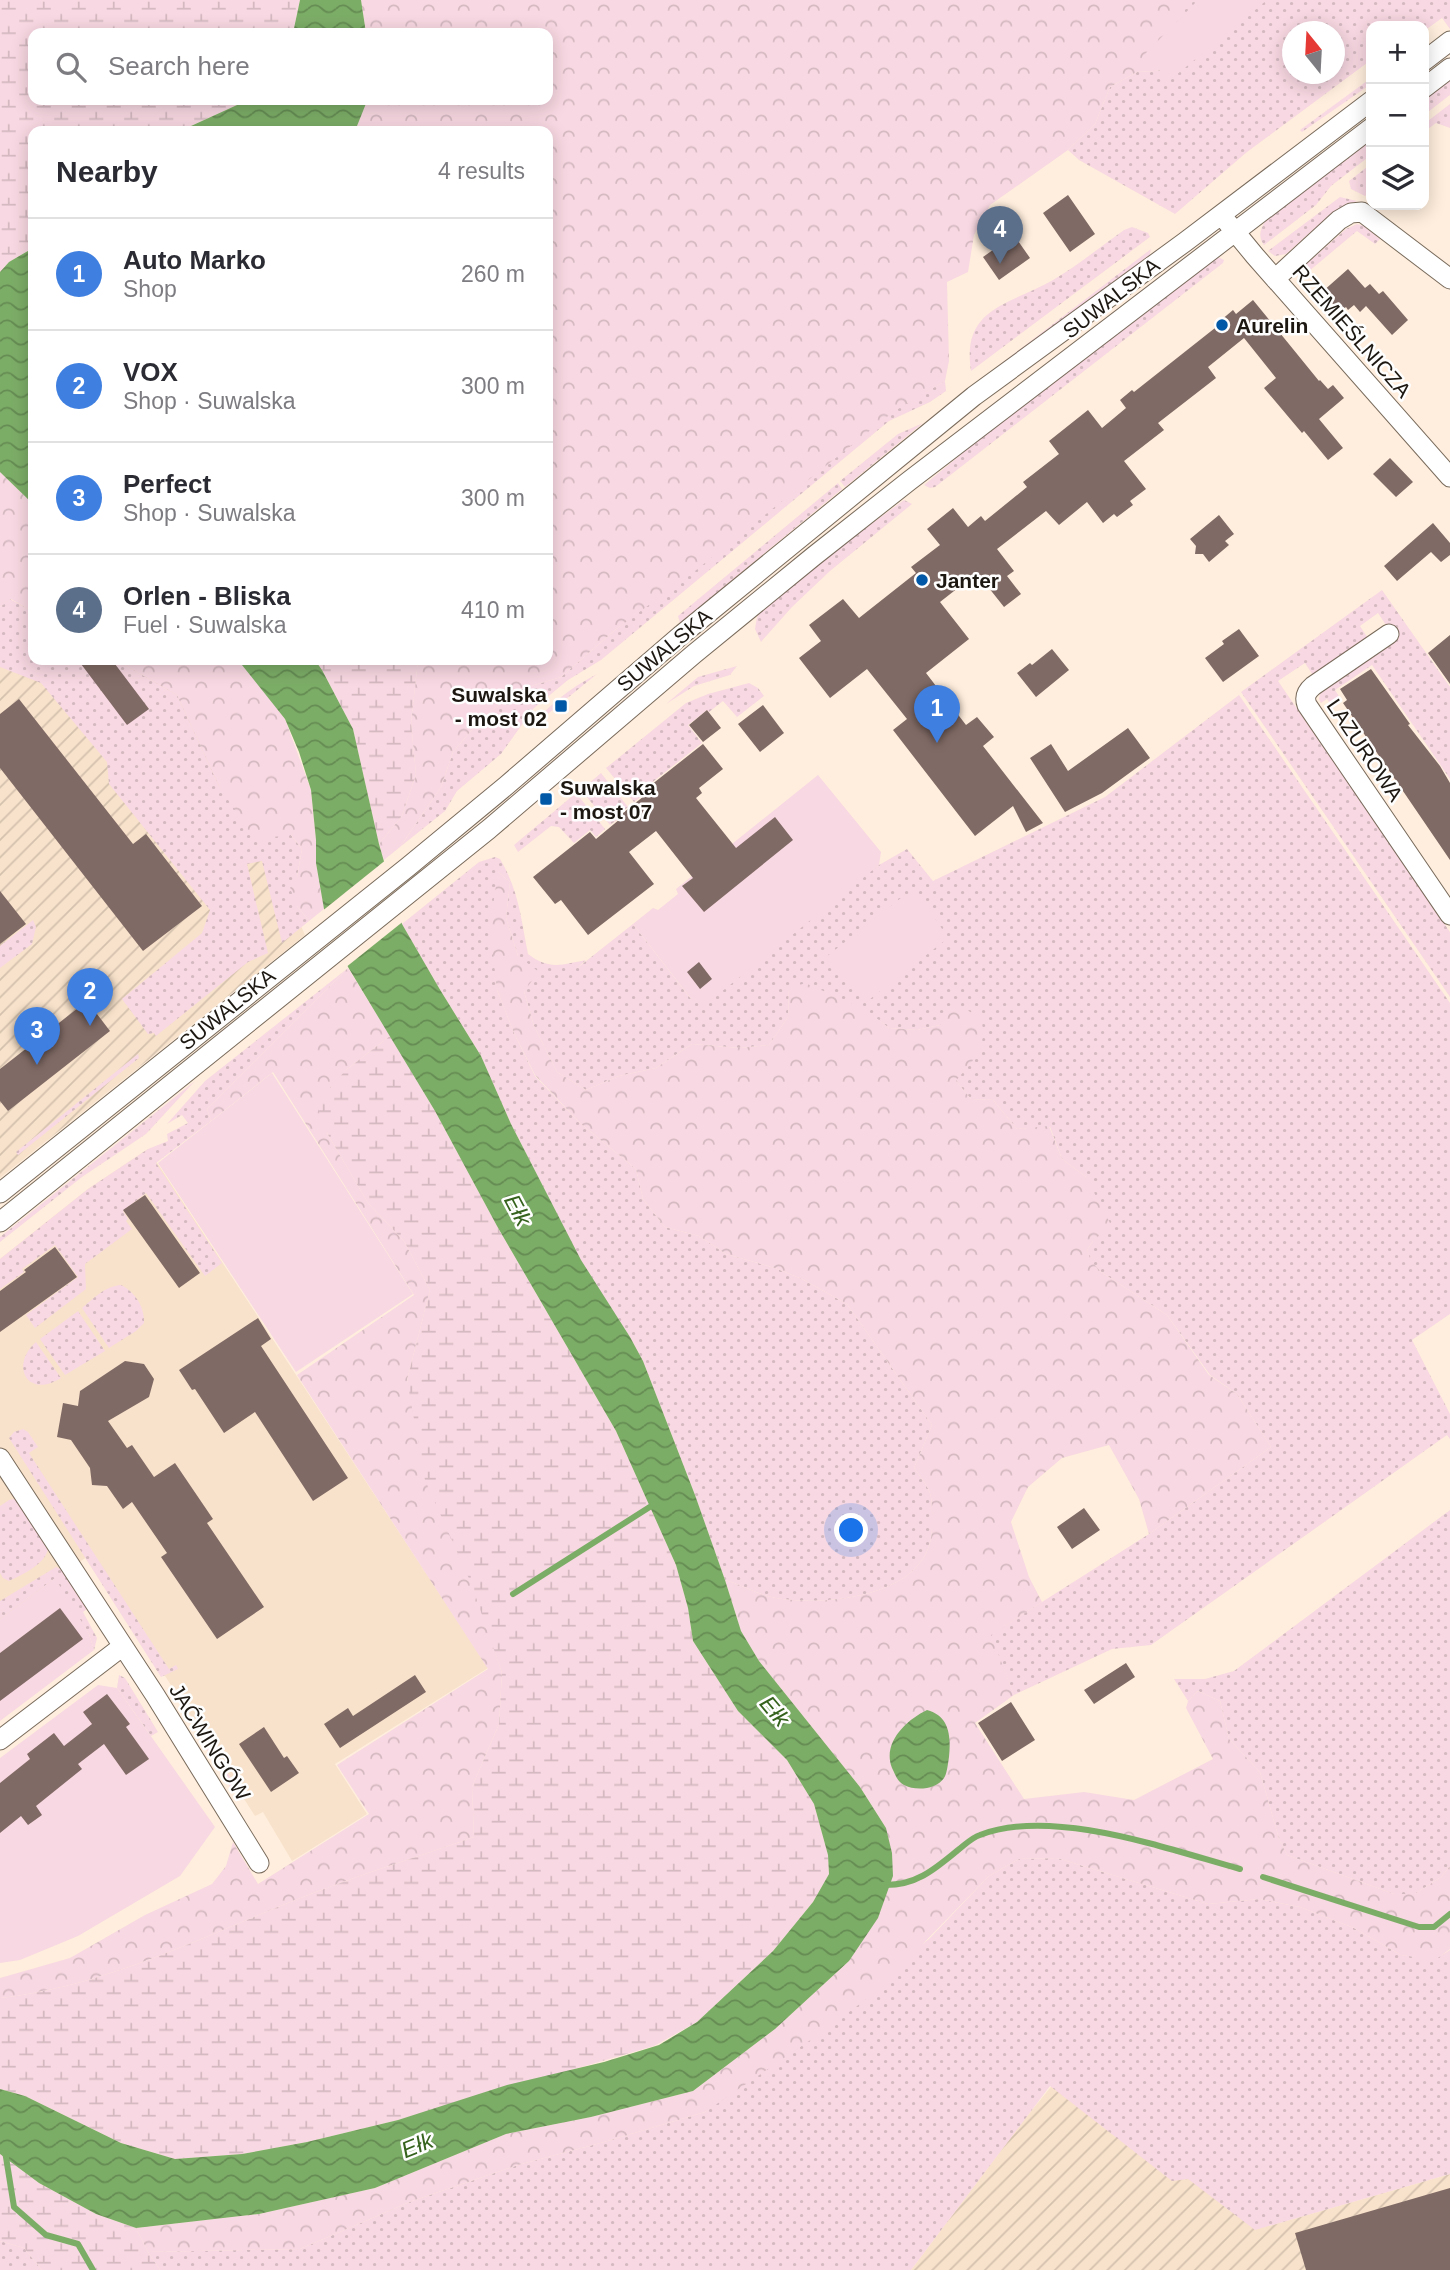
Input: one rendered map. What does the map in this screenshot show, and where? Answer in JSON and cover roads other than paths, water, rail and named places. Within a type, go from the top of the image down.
[{"type":"street","points":[[1429,57],[1450,41]]},
{"type":"street","points":[[1429,84],[1450,68]]},
{"type":"street","name":"SUWALSKA","points":[[0,1193],[409,866],[680,636],[974,396],[1222,215],[1366,105]]},
{"type":"street","name":"SUWALSKA","points":[[0,1222],[418,886],[814,556],[1366,132]]},
{"type":"street","points":[[1275,279],[1339,220],[1351,213],[1362,212],[1450,279]]},
{"type":"street","name":"RZEMIEŚLNICZA","points":[[1222,215],[1450,477]]},
{"type":"street","name":"LAZUROWA","points":[[1389,634],[1313,686],[1305,700],[1450,915]]},
{"type":"street","name":"JAĆWINGÓW","points":[[0,1458],[258,1863]]},
{"type":"street","points":[[0,1740],[122,1646]]},
{"type":"water","points":[[300,0],[361,0],[365,28],[294,28]]},
{"type":"water","points":[[237,105],[365,105],[357,126],[191,126]]},
{"type":"water","points":[[28,251],[28,499],[0,472],[0,272],[9,262]]},
{"type":"water","name":"Ełk","points":[[242,665],[318,665],[322,670],[353,729],[379,844],[402,924],[481,1056],[511,1124],[581,1260],[643,1361],[695,1495],[741,1631],[759,1661],[860,1787],[886,1828],[892,1853],[893,1876],[878,1918],[849,1961],[775,2029],[693,2091],[591,2117],[506,2134],[375,2188],[259,2214],[136,2228],[96,2214],[39,2183],[0,2154],[0,2089],[25,2096],[121,2143],[175,2159],[242,2154],[307,2142],[398,2120],[507,2085],[604,2062],[659,2045],[697,2022],[773,1951],[813,1902],[829,1874],[828,1855],[814,1804],[787,1760],[738,1711],[693,1641],[688,1608],[676,1565],[616,1431],[497,1226],[435,1111],[348,967],[324,909],[316,863],[311,790],[285,719]]},
{"type":"water","points":[[927,1710],[945,1722],[950,1742],[948,1765],[945,1776],[936,1785],[914,1788],[904,1785],[897,1778],[892,1768],[890,1750],[904,1726]]},
{"type":"waterway","points":[[513,1594],[656,1503]]},
{"type":"waterway","points":[[883,1885],[914,1880],[980,1835],[1009,1828],[1041,1826],[1110,1834],[1240,1869]]},
{"type":"waterway","points":[[1263,1877],[1419,1927],[1434,1927],[1450,1914]]},
{"type":"waterway","points":[[5,2151],[14,2207],[46,2235],[78,2244],[93,2270]]},
{"type":"place","name":"Orlen - Bliska","points":[[1000,264]]},
{"type":"place","name":"Aurelin","points":[[1222,325]]},
{"type":"place","name":"Janter","points":[[922,580]]},
{"type":"place","name":"Suwalska - most 02","points":[[561,706]]},
{"type":"place","name":"Auto Marko","points":[[937,743]]},
{"type":"place","name":"Suwalska - most 07","points":[[546,799]]},
{"type":"place","name":"VOX","points":[[90,1026]]},
{"type":"place","name":"Perfect","points":[[37,1065]]}]
